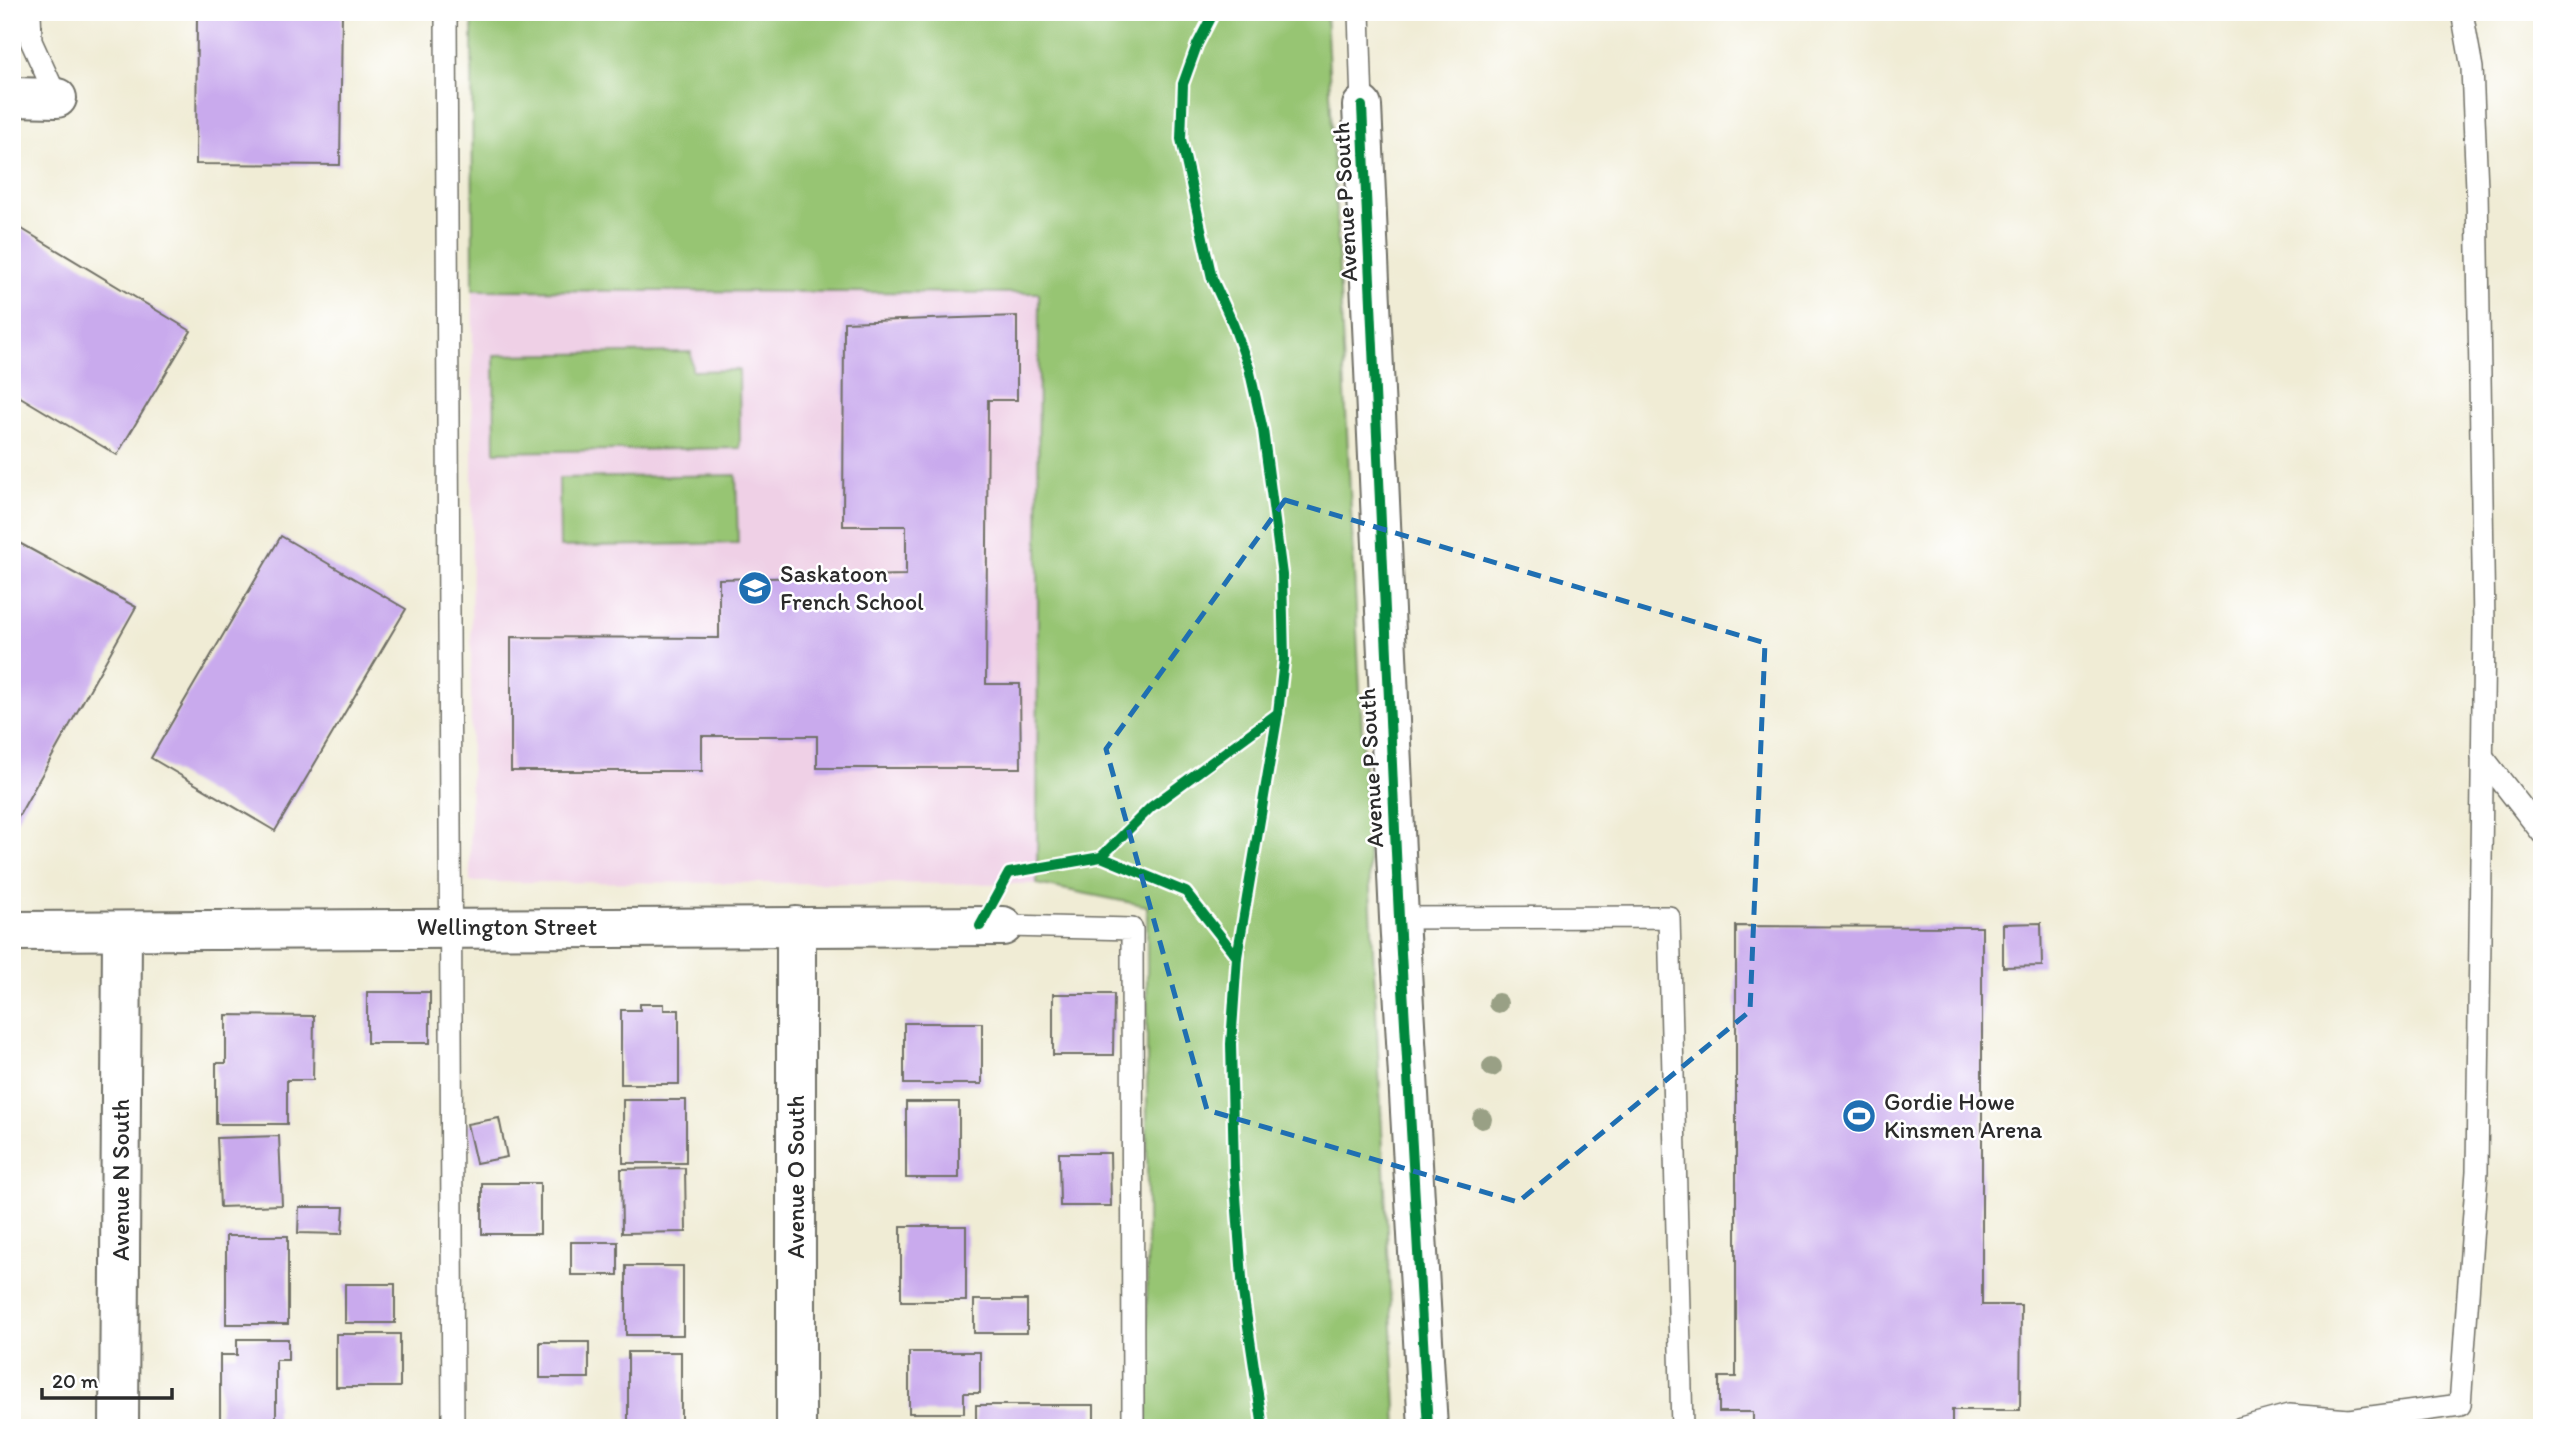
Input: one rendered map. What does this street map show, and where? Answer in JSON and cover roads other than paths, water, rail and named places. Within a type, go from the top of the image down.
[{"type":"street","points":[[12,97],[57,98]]},
{"type":"street","name":"Avenue P South","points":[[1362,106],[1399,918],[1428,1428]]},
{"type":"street","name":"Avenue O South","points":[[796,926],[796,1428]]},
{"type":"street","name":"Wellington Street","points":[[12,931],[1003,926]]},
{"type":"street","name":"Avenue N South","points":[[120,1428],[122,931]]},
{"type":"lane","points":[[30,12],[30,41],[57,98]]},
{"type":"lane","points":[[446,12],[453,1428]]},
{"type":"lane","points":[[1359,12],[1362,106]]},
{"type":"lane","points":[[2241,1428],[2290,1415],[2349,1424],[2460,1405],[2477,1171],[2484,626],[2477,189],[2472,68],[2462,12]]},
{"type":"lane","points":[[2482,756],[2542,833]]},
{"type":"lane","points":[[1399,918],[1669,917],[1682,1428]]},
{"type":"lane","points":[[1003,926],[1132,929],[1133,1428]]},
{"type":"place","name":"Saskatoon French School","points":[[755,588]]},
{"type":"place","name":"Gordie Howe Kinsmen Arena","points":[[1859,1116]]}]
